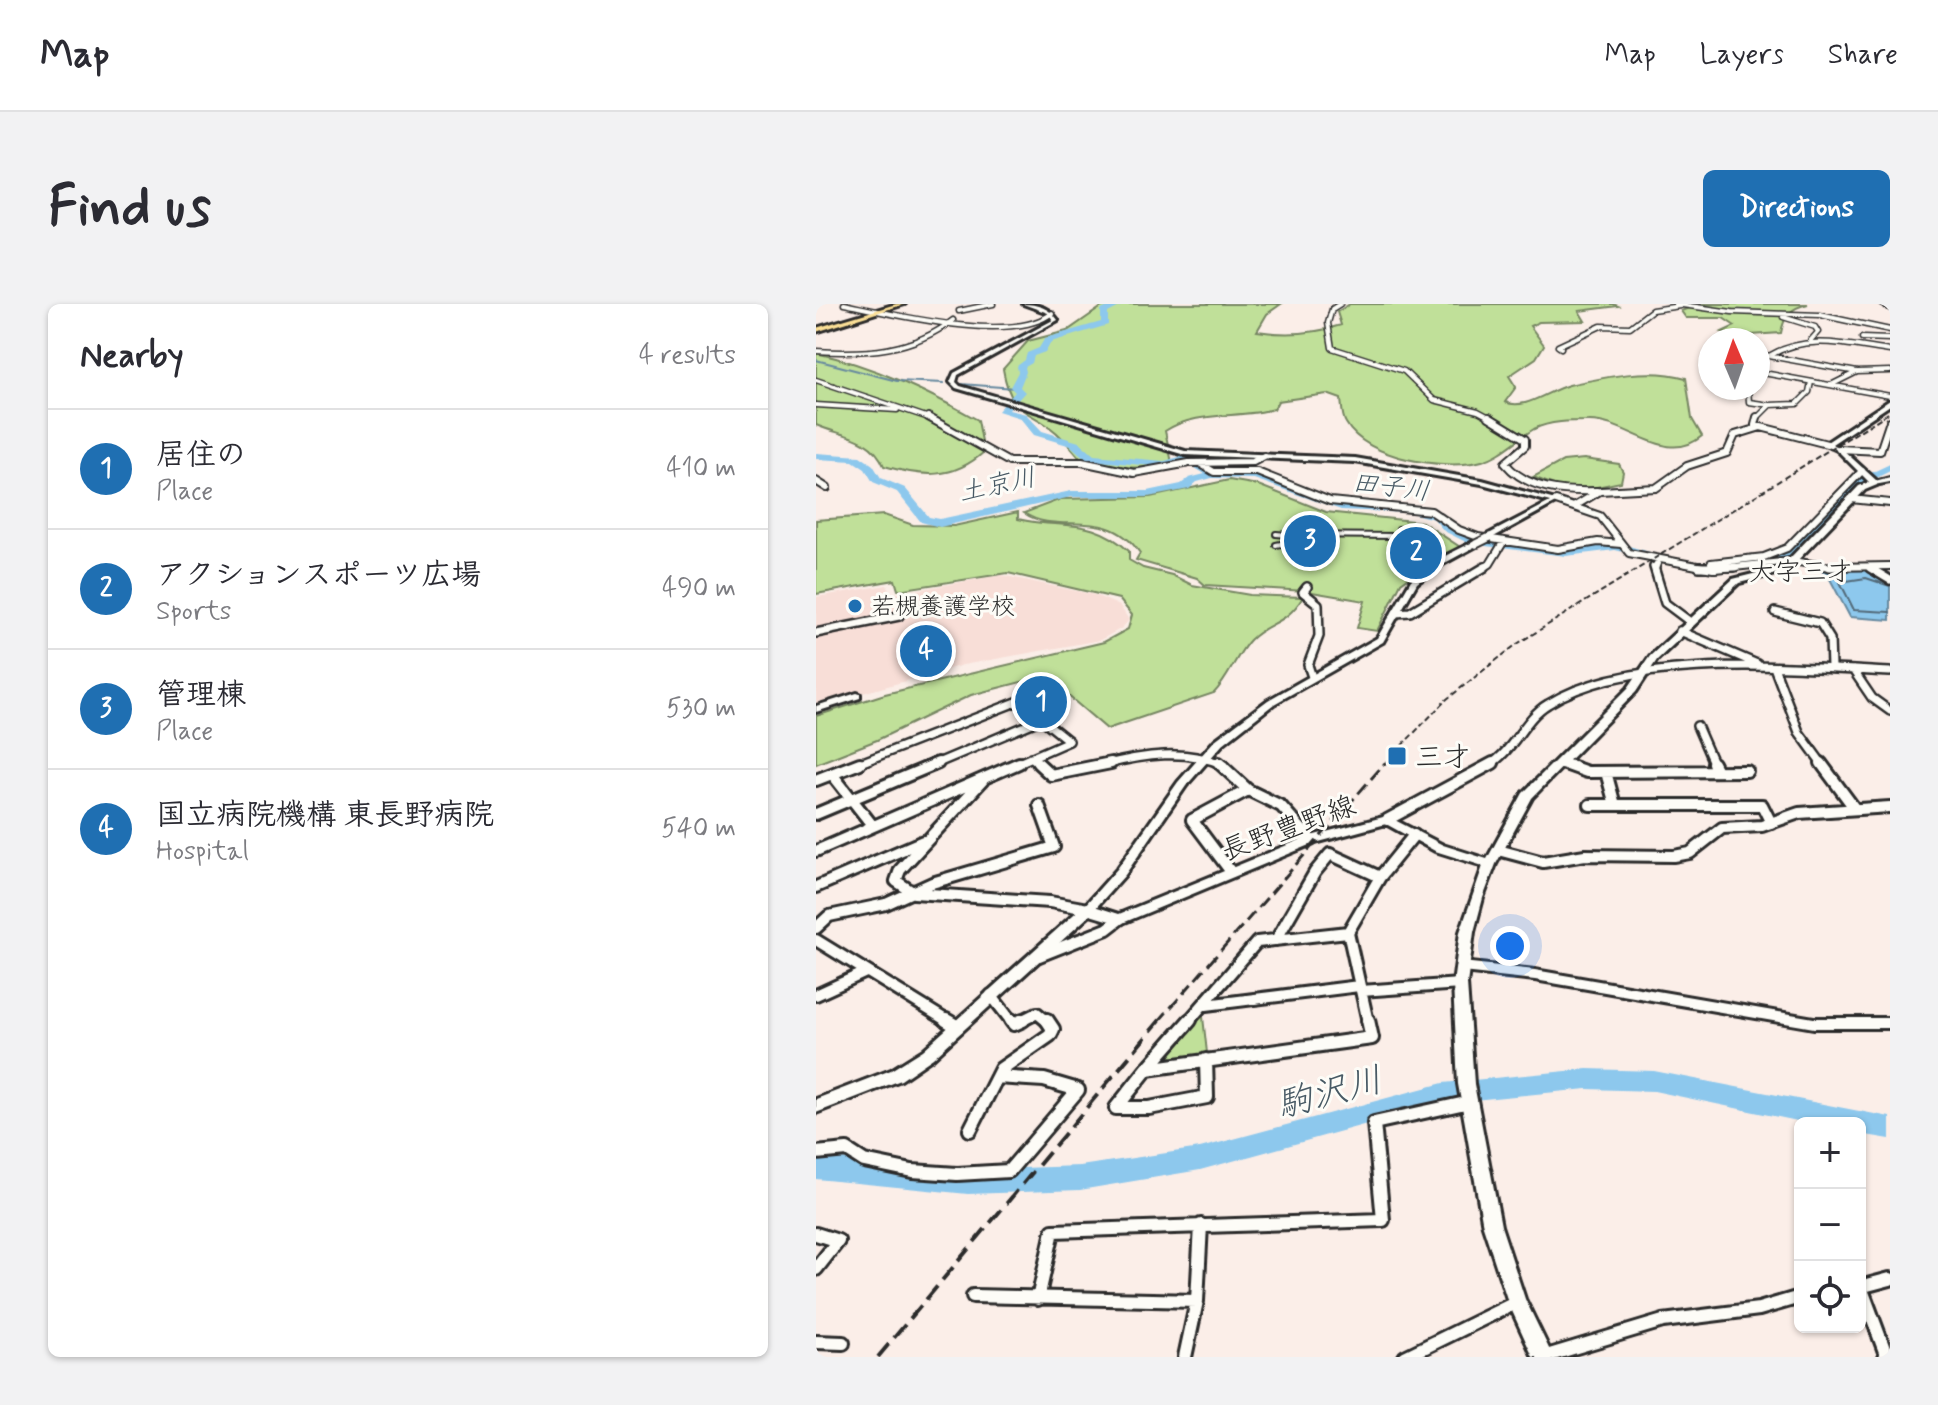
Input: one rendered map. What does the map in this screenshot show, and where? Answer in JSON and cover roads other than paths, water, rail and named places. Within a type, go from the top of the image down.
[{"type":"main road","points":[[818,329],[902,304]]},
{"type":"main road","points":[[1827,444],[1890,399]]},
{"type":"main road","points":[[1543,1357],[1517,1302],[1492,1226],[1468,1094],[1460,984],[1467,932],[1494,857],[1527,796],[1632,690],[1642,673],[1689,621],[1736,581],[1776,571],[1792,561],[1862,488],[1867,476],[1839,449],[1827,444]]},
{"type":"main road","name":"長野豊野線","points":[[1120,919],[1311,840],[1368,822],[1387,820],[1439,848],[1494,857]]},
{"type":"main road","points":[[816,1106],[896,1075],[958,1027],[1088,909],[1120,919]]},
{"type":"street","points":[[844,304],[1003,328],[1041,322],[1052,313]]},
{"type":"street","points":[[816,351],[873,353],[932,337],[952,320],[959,311],[959,304]]},
{"type":"street","points":[[959,311],[993,304]]},
{"type":"street","points":[[1025,304],[1052,313],[1056,320],[953,378],[958,387],[1161,448],[1209,456],[1355,460],[1511,489],[1600,516],[1626,547]]},
{"type":"street","points":[[1340,304],[1332,309],[1328,323],[1332,348],[1404,371],[1434,400],[1478,411],[1520,434],[1525,439],[1525,446],[1505,463],[1512,473],[1535,483],[1575,492],[1656,488],[1687,466],[1727,453],[1735,435],[1761,427]]},
{"type":"street","points":[[1882,304],[1890,308]]},
{"type":"street","points":[[1588,326],[1630,327],[1641,314],[1677,305],[1822,316],[1890,330]]},
{"type":"street","points":[[1820,308],[1822,316]]},
{"type":"street","points":[[1764,314],[1815,327],[1818,332],[1810,341]]},
{"type":"street","points":[[1561,348],[1558,346],[1604,325]]},
{"type":"street","points":[[1862,338],[1890,339]]},
{"type":"street","points":[[1770,355],[1785,345],[1810,341],[1890,351]]},
{"type":"street","points":[[1770,356],[1857,372],[1890,371]]},
{"type":"street","points":[[1831,385],[1857,372]]},
{"type":"street","points":[[1770,374],[1890,399]]},
{"type":"street","points":[[816,380],[916,413],[1009,462],[1087,462],[1123,473],[1195,463],[1253,462],[1264,456]]},
{"type":"street","points":[[1749,400],[1770,405],[1797,404],[1809,392],[1811,382]]},
{"type":"street","points":[[816,405],[916,413]]},
{"type":"street","points":[[1770,405],[1757,415],[1755,425],[1827,444]]},
{"type":"street","points":[[1881,450],[1890,421]]},
{"type":"street","points":[[1839,449],[1868,453],[1890,449]]},
{"type":"street","points":[[1195,463],[1214,472],[1257,472],[1340,503],[1431,511],[1459,530],[1503,544],[1558,549],[1598,542],[1626,547],[1658,561],[1726,565],[1792,561],[1831,567],[1890,566]]},
{"type":"street","points":[[1711,563],[1726,565],[1787,548],[1867,476],[1890,480]]},
{"type":"street","points":[[816,481],[827,488]]},
{"type":"street","points":[[1511,489],[1535,483]]},
{"type":"street","points":[[1575,506],[1597,491]]},
{"type":"street","points":[[985,778],[896,875],[903,889],[914,893],[1050,902],[1088,909],[1121,872],[1163,809],[1206,757],[1246,721],[1312,677],[1380,640],[1405,593],[1424,572],[1575,492]]},
{"type":"street","points":[[1851,499],[1890,503]]},
{"type":"street","points":[[1807,528],[1820,532]]},
{"type":"street","points":[[1276,534],[1399,536],[1399,529]]},
{"type":"street","points":[[1276,545],[1286,543],[1288,535]]},
{"type":"street","points":[[1396,613],[1410,612],[1490,564],[1503,544]]},
{"type":"street","points":[[1770,555],[1779,562]]},
{"type":"street","points":[[1658,561],[1654,567],[1665,603],[1689,621]]},
{"type":"street","points":[[1867,566],[1890,580]]},
{"type":"street","points":[[1307,587],[1303,592],[1318,604],[1319,636],[1308,665],[1312,677]]},
{"type":"street","points":[[1775,612],[1820,623],[1830,639],[1831,667]]},
{"type":"street","points":[[816,633],[899,616]]},
{"type":"street","points":[[1680,631],[1769,667],[1799,732],[1855,809]]},
{"type":"street","points":[[1387,820],[1496,761],[1545,705],[1574,691],[1642,673],[1769,667],[1831,667],[1890,672]]},
{"type":"street","points":[[1853,670],[1872,698],[1890,711]]},
{"type":"street","points":[[816,709],[857,696]]},
{"type":"street","points":[[816,780],[1019,701],[1069,741],[816,851]]},
{"type":"street","points":[[816,814],[1042,719]]},
{"type":"street","points":[[1697,726],[1717,771]]},
{"type":"street","points":[[1031,757],[1051,775],[1135,757],[1182,754],[1206,757],[1224,765],[1248,790],[1281,806],[1311,840]]},
{"type":"street","points":[[1560,762],[1587,772],[1747,771]]},
{"type":"street","points":[[1606,772],[1615,805]]},
{"type":"street","points":[[832,774],[854,798],[872,825]]},
{"type":"street","points":[[1231,872],[1192,820],[1248,790]]},
{"type":"street","points":[[816,928],[829,916],[886,904],[932,883],[1054,847],[1039,805]]},
{"type":"street","points":[[1590,805],[1762,805],[1771,823]]},
{"type":"street","points":[[1494,857],[1543,862],[1585,855],[1674,856],[1690,853],[1722,828],[1771,823],[1789,814],[1890,807]]},
{"type":"street","points":[[1147,1069],[1372,1038],[1348,932],[1380,877],[1414,835]]},
{"type":"street","points":[[816,887],[926,840]]},
{"type":"street","points":[[1276,940],[1315,872],[1330,854],[1380,877]]},
{"type":"street","points":[[1035,957],[1107,929],[1120,919]]},
{"type":"street","points":[[1206,1060],[1207,1097],[1149,1108],[1116,1108],[1257,942],[1348,932]]},
{"type":"street","points":[[816,940],[958,1027]]},
{"type":"street","points":[[1462,967],[1535,975],[1814,1023],[1890,1023]]},
{"type":"street","points":[[816,995],[866,972]]},
{"type":"street","points":[[1206,1005],[1360,988],[1460,984]]},
{"type":"street","points":[[970,1130],[1001,1069],[1050,1035],[1053,1029],[1044,1015],[1037,1013],[1014,1024],[991,995]]},
{"type":"street","points":[[816,1153],[847,1150],[864,1161],[912,1171],[957,1174],[1009,1171],[1078,1090],[1044,1080],[997,1077]]},
{"type":"street","points":[[1038,1299],[1053,1231],[1383,1220],[1374,1123],[1468,1094]]},
{"type":"street","points":[[1185,1357],[1197,1301],[1201,1225]]},
{"type":"street","points":[[816,1234],[838,1241],[816,1269]]},
{"type":"street","points":[[1866,1285],[1890,1279]]},
{"type":"street","points":[[973,1296],[1197,1301]]},
{"type":"street","points":[[1543,1357],[1663,1321],[1759,1309],[1794,1299]]},
{"type":"street","points":[[1405,1357],[1517,1302]]},
{"type":"street","points":[[1866,1303],[1887,1357]]},
{"type":"street","points":[[816,1342],[843,1343]]},
{"type":"water","points":[[1822,570],[1867,570],[1890,582],[1890,620],[1850,617],[1829,577]]},
{"type":"waterway","name":"田子川","points":[[1121,304],[1104,312],[1105,323],[1048,340],[1042,350],[1030,355],[1029,361],[1021,366],[1022,372],[1015,387],[1020,392],[1003,411],[1023,416],[1038,433],[1075,444],[1091,458],[1164,464],[1187,458],[1211,473]]},
{"type":"waterway","points":[[816,360],[897,381],[944,383]]},
{"type":"waterway","points":[[961,384],[1015,388]]},
{"type":"waterway","name":"田子川","points":[[816,456],[856,458],[869,467],[877,480],[901,490],[925,520],[940,523],[1071,494],[1148,494],[1185,487],[1193,480],[1212,475],[1255,476],[1341,507],[1410,510],[1438,517],[1448,528],[1470,540],[1566,552],[1615,546],[1661,557]]},
{"type":"waterway","name":"田子川","points":[[1741,565],[1794,554],[1862,481],[1890,467]]},
{"type":"waterway","name":"駒沢川","points":[[816,1168],[968,1182],[1080,1178],[1200,1159],[1443,1093],[1587,1079],[1654,1081],[1829,1117]]},
{"type":"waterway","name":"駒沢川","points":[[1866,1124],[1890,1128]]},
{"type":"railway","points":[[1383,765],[1447,699],[1517,644],[1890,412]]},
{"type":"railway","points":[[1158,1022],[1385,763]]},
{"type":"railway","points":[[878,1357],[1160,1020]]},
{"type":"place","name":"管理棟","points":[[1310,541]]},
{"type":"place","name":"アクションスポーツ広場","points":[[1416,553]]},
{"type":"place","name":"若槻養護学校","points":[[855,606]]},
{"type":"place","name":"国立病院機構 東長野病院","points":[[926,651]]},
{"type":"place","name":"居住の","points":[[1041,702]]},
{"type":"place","name":"三才","points":[[1397,756]]},
{"type":"district","name":"大字三才","points":[[1801,571]]},
{"type":"water label","name":"土京川","points":[[997,484]]}]
